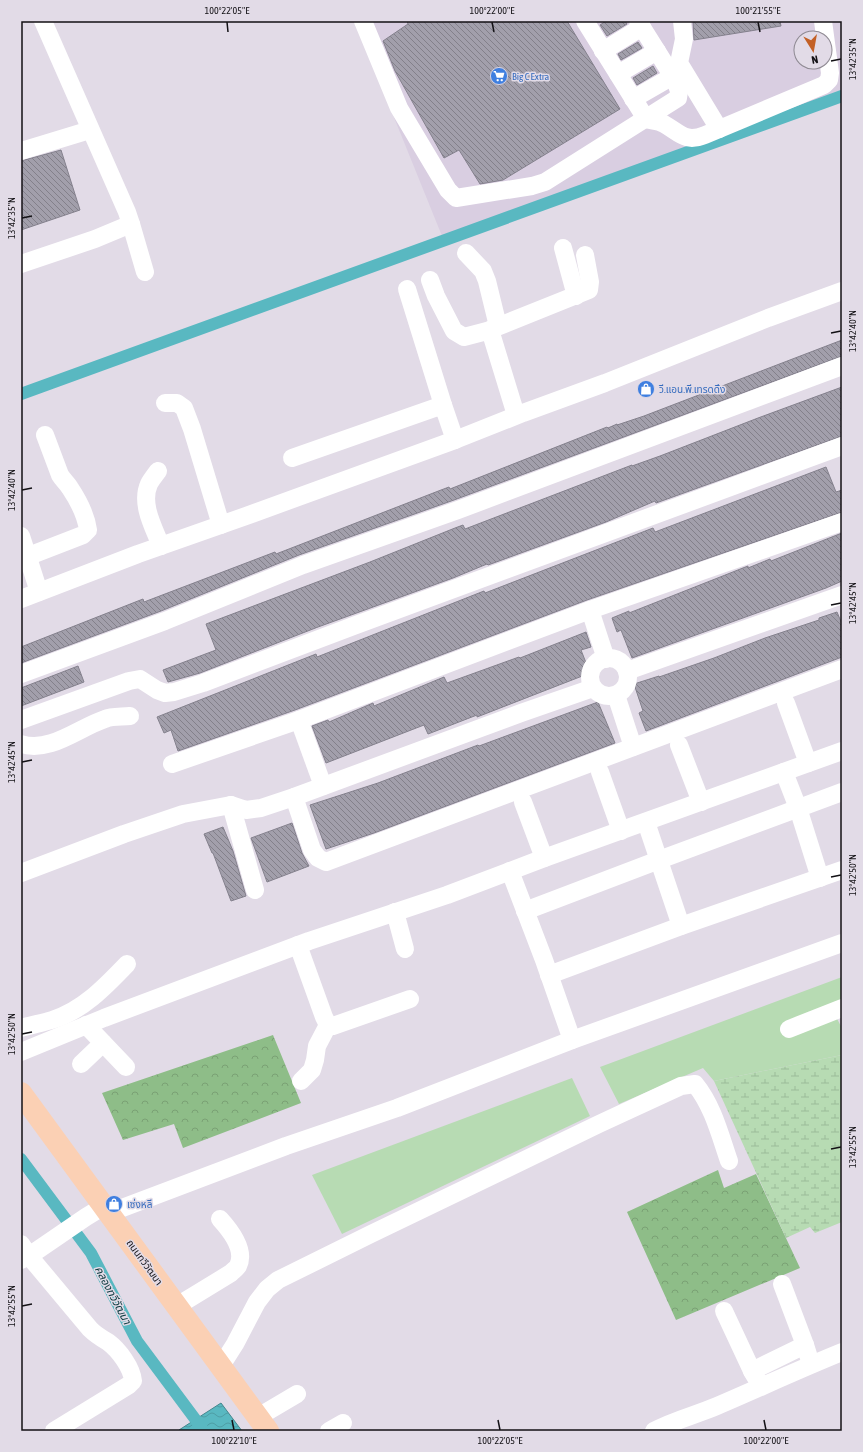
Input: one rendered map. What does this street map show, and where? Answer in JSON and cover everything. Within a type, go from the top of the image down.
[{"type":"main road","name":"ถนนทวีวัฒนา","points":[[21,1093],[100,1212],[177,1306],[263,1424]]},
{"type":"street","points":[[43,21],[127,212],[145,272]]},
{"type":"street","points":[[363,21],[399,108],[454,198],[538,185],[552,178],[678,98],[680,94],[673,76],[656,51],[643,23],[603,51]]},
{"type":"street","points":[[682,21],[684,39],[679,63],[719,129]]},
{"type":"street","points":[[590,23],[603,51],[646,119],[663,124],[684,137],[701,137],[821,87],[827,82],[830,73],[823,21]]},
{"type":"street","points":[[618,74],[656,51]]},
{"type":"street","points":[[633,99],[673,76]]},
{"type":"street","points":[[21,151],[90,130]]},
{"type":"street","points":[[21,264],[95,239],[130,224]]},
{"type":"street","points":[[562,248],[576,296]]},
{"type":"street","points":[[466,253],[483,271],[487,281],[494,328],[516,415]]},
{"type":"street","points":[[430,280],[439,303],[454,331],[464,337],[494,328],[589,290],[590,282],[585,255]]},
{"type":"street","points":[[407,289],[455,440]]},
{"type":"street","points":[[21,599],[221,524],[455,440],[516,415],[605,383],[768,318],[842,291]]},
{"type":"street","points":[[21,674],[165,621],[303,565],[458,510],[842,366]]},
{"type":"street","points":[[164,403],[177,403],[184,408],[192,429],[221,524]]},
{"type":"street","points":[[292,458],[443,405]]},
{"type":"street","points":[[24,557],[83,535],[88,530],[87,522],[78,502],[60,475],[45,435]]},
{"type":"street","points":[[21,720],[129,681],[140,679],[157,690],[165,693],[174,692],[203,683],[363,622],[842,446]]},
{"type":"street","points":[[158,471],[148,485],[147,509],[161,546]]},
{"type":"street","points":[[172,764],[299,720],[590,610],[842,522]]},
{"type":"street","points":[[21,536],[24,557],[38,592]]},
{"type":"street","points":[[627,671],[842,595]]},
{"type":"street","points":[[590,610],[606,659]]},
{"type":"street","points":[[606,659],[619,661],[624,665],[629,678],[623,691],[616,695],[603,696],[593,688],[590,681],[594,667],[599,662],[606,659]]},
{"type":"street","points":[[294,797],[312,850],[318,858],[326,862],[842,669]]},
{"type":"street","points":[[21,873],[124,834],[179,816],[220,806],[232,805],[246,810],[261,808],[593,688]]},
{"type":"street","points":[[616,695],[633,747]]},
{"type":"street","points":[[786,704],[808,763]]},
{"type":"street","points":[[21,744],[31,747],[50,744],[68,737],[106,718],[130,716]]},
{"type":"street","points":[[299,720],[323,786]]},
{"type":"street","points":[[679,745],[701,802]]},
{"type":"street","points":[[21,1052],[86,1025],[298,945],[510,871],[842,751]]},
{"type":"street","points":[[600,772],[621,831]]},
{"type":"street","points":[[784,772],[798,808],[820,878]]},
{"type":"street","points":[[525,911],[842,792]]},
{"type":"street","points":[[523,802],[544,858]]},
{"type":"street","points":[[232,805],[256,890]]},
{"type":"street","points":[[646,822],[681,926]]},
{"type":"street","points":[[549,974],[842,870]]},
{"type":"street","points":[[510,871],[572,1040]]},
{"type":"street","points":[[395,912],[405,949]]},
{"type":"street","points":[[54,1431],[129,1386],[133,1381],[133,1375],[116,1350],[90,1329],[28,1252],[100,1212],[397,1108],[572,1040],[842,943]]},
{"type":"street","points":[[298,945],[328,1025]]},
{"type":"street","points":[[21,1028],[52,1020],[73,1011],[101,991],[126,964]]},
{"type":"street","points":[[328,1025],[333,1026],[410,999]]},
{"type":"street","points":[[789,1029],[842,1008]]},
{"type":"street","points":[[86,1025],[126,1067]]},
{"type":"street","points":[[301,1081],[312,1070],[317,1046],[328,1025]]},
{"type":"street","points":[[80,1064],[103,1043]]},
{"type":"street","points":[[221,1366],[235,1344],[257,1302],[267,1289],[278,1280],[599,1124],[681,1086],[695,1084],[701,1091],[712,1112],[729,1161]]},
{"type":"street","points":[[177,1306],[231,1273],[238,1266],[239,1252],[236,1242],[232,1234],[220,1219]]},
{"type":"street","points":[[782,1284],[811,1364]]},
{"type":"street","points":[[724,1311],[756,1378]]},
{"type":"street","points":[[654,1431],[668,1423],[716,1406],[805,1345]]},
{"type":"street","points":[[756,1378],[811,1364],[842,1352]]},
{"type":"street","points":[[263,1424],[298,1394]]},
{"type":"shaded area","points":[[355,21],[842,21],[842,93],[706,149],[444,241]]},
{"type":"green space","points":[[842,977],[842,1014],[836,1017],[842,1028],[842,1055],[714,1081],[703,1068],[619,1104],[600,1067]]},
{"type":"green space","points":[[273,1035],[301,1103],[183,1148],[174,1124],[123,1140],[102,1093]]},
{"type":"green space","points":[[842,1055],[842,1222],[815,1233],[810,1227],[786,1238],[714,1081]]},
{"type":"green space","points":[[572,1078],[590,1116],[342,1234],[312,1175]]},
{"type":"green space","points":[[718,1170],[724,1188],[756,1174],[800,1268],[676,1320],[627,1212]]},
{"type":"water","points":[[221,1403],[242,1431],[179,1430]]},
{"type":"building","name":"Big C Extra","points":[[407,21],[567,21],[620,109],[503,180],[480,184],[459,150],[444,158],[395,71],[383,41],[408,24]]},
{"type":"building","points":[[606,21],[625,21],[627,24],[607,36],[600,25]]},
{"type":"building","points":[[693,21],[780,21],[781,26],[694,40]]},
{"type":"building","points":[[638,42],[642,48],[621,60],[618,54]]},
{"type":"building","points":[[653,66],[657,73],[637,85],[633,78]]},
{"type":"building","points":[[61,150],[80,210],[21,230],[21,161]]},
{"type":"building","points":[[842,340],[842,356],[454,500],[299,555],[161,611],[21,663],[21,647],[143,599],[144,602],[275,552],[276,554],[449,487],[450,489],[607,427],[608,428],[644,416]]},
{"type":"building","points":[[842,387],[842,436],[656,503],[655,501],[606,522],[488,565],[487,564],[200,673],[168,682],[163,670],[216,650],[206,624],[463,525],[465,529]]},
{"type":"building","points":[[826,467],[836,492],[842,490],[842,512],[587,600],[295,710],[178,751],[171,730],[164,733],[157,717],[316,654],[317,657],[484,591],[485,593],[653,528],[655,532]]},
{"type":"building","points":[[842,533],[842,581],[632,658],[621,630],[617,632],[612,618],[629,611],[629,613],[748,566],[748,568],[770,559],[771,561]]},
{"type":"building","points":[[837,612],[842,624],[842,657],[646,731],[639,713],[643,711],[634,684],[714,658]]},
{"type":"building","points":[[586,632],[591,647],[581,650],[590,673],[477,717],[477,715],[428,734],[424,725],[326,763],[312,726],[328,720],[329,722],[373,703],[374,706],[444,677],[447,683],[519,657],[520,658]]},
{"type":"building","points":[[78,666],[84,682],[21,706],[21,688]]},
{"type":"building","points":[[598,702],[615,743],[374,833],[326,849],[310,805],[378,783]]},
{"type":"building","points":[[292,823],[302,853],[309,866],[267,882],[251,838]]},
{"type":"building","points":[[223,827],[233,851],[246,896],[231,901],[213,853],[204,834]]},
{"type":"waterway","points":[[21,394],[842,96]]},
{"type":"waterway","name":"คลองทวีวัฒนา","points":[[21,1159],[91,1253],[137,1341],[204,1431]]},
{"type":"place","name":"Big C Extra","points":[[499,76]]},
{"type":"place","name":"วี.แอน.พี.เทรดดิ้ง","points":[[646,389]]},
{"type":"place","name":"เซ่งหลี","points":[[114,1204]]}]
